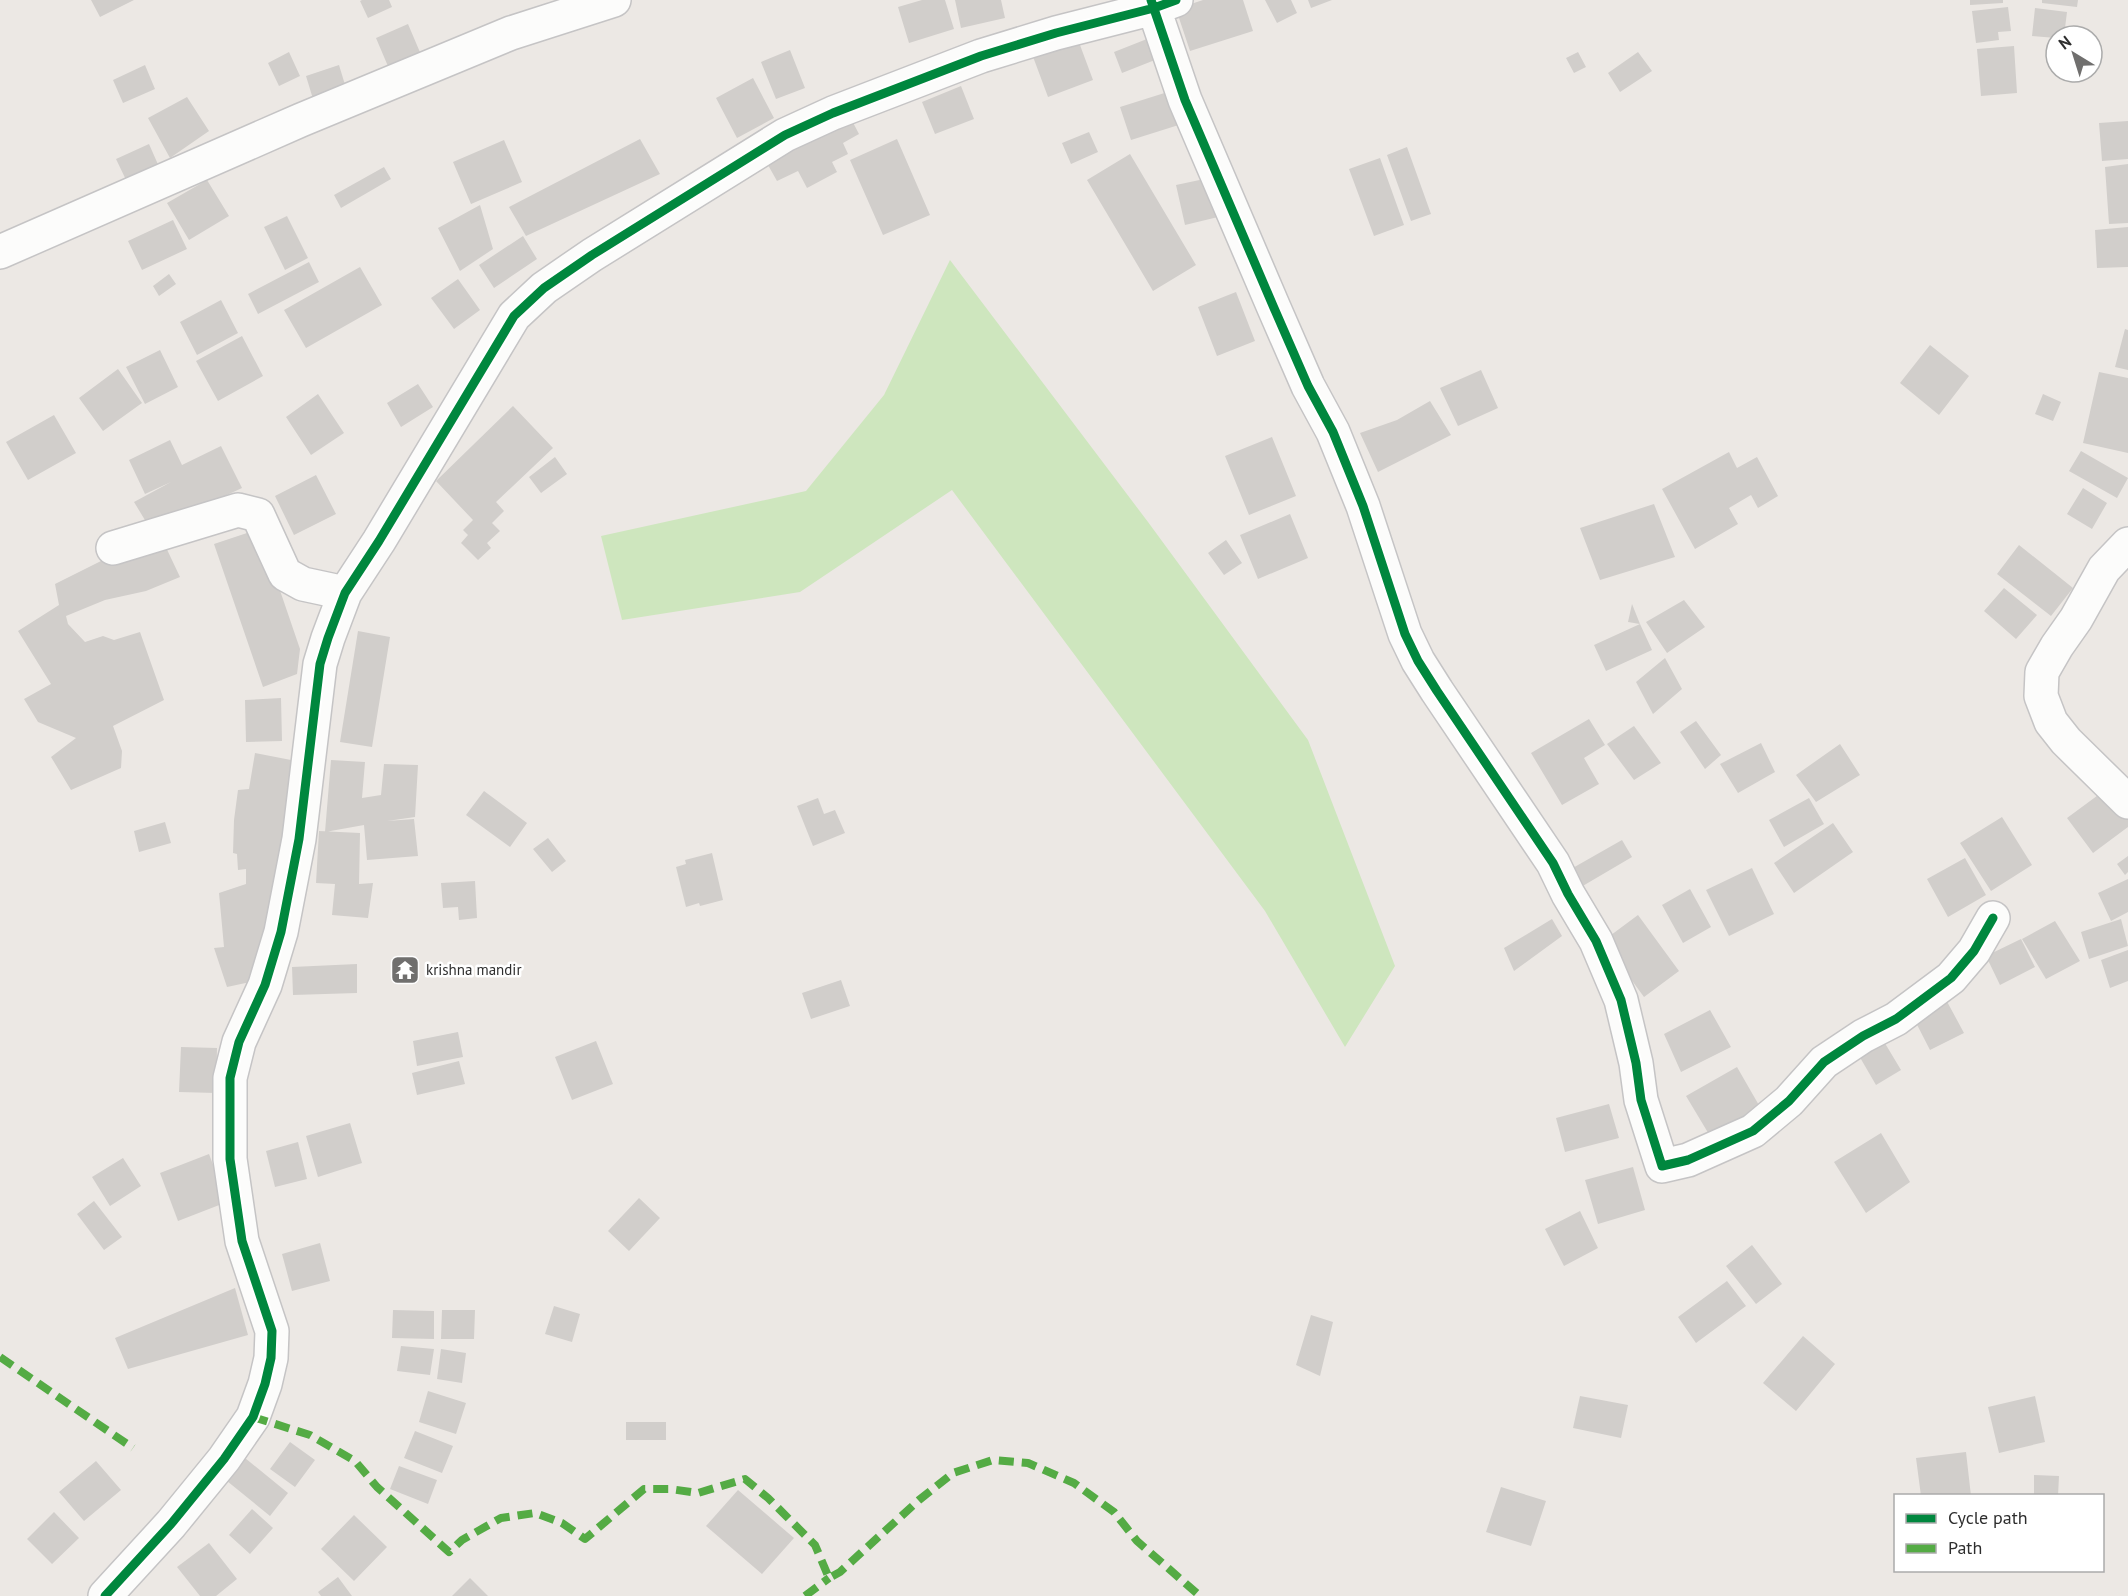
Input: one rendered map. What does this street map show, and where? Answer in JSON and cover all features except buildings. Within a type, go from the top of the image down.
[{"type":"street","points":[[0,252],[302,120],[511,33],[614,0]]},
{"type":"street","points":[[105,1596],[171,1524],[224,1458],[253,1417],[269,1366],[272,1331],[242,1241],[230,1159],[230,1078],[239,1042],[265,985],[281,932],[299,839],[320,664],[345,593],[379,541],[514,316],[544,288],[592,255],[785,135],[833,113],[981,56],[1160,3],[1190,111],[1308,386],[1333,432],[1363,507],[1405,634],[1418,661],[1437,691],[1553,863],[1568,894],[1596,941],[1608,968],[1628,1025],[1641,1100],[1662,1166],[1688,1160],[1753,1131],[1789,1101],[1824,1062],[1863,1036],[1896,1019],[1951,978],[1974,951],[1993,918]]},
{"type":"street","points":[[113,548],[238,510],[258,515],[285,574],[303,584],[345,593]]},
{"type":"street","points":[[2128,544],[2104,569],[2076,619],[2056,646],[2042,672],[2041,696],[2051,722],[2066,741],[2128,802]]},
{"type":"green space","points":[[950,260],[1148,522],[1308,740],[1395,966],[1345,1047],[1265,911],[952,490],[800,592],[622,620],[601,536],[806,491],[884,395]]},
{"type":"marked path","points":[[0,1357],[133,1448]]},
{"type":"marked path","points":[[253,1417],[310,1435],[355,1461],[377,1487],[449,1552],[462,1540],[501,1518],[535,1513],[562,1523],[585,1539],[644,1489],[670,1489],[698,1493],[745,1479],[768,1498],[815,1545],[829,1578],[840,1572],[919,1500],[953,1473],[993,1460],[1028,1463],[1074,1483],[1114,1512],[1137,1541],[1200,1596]]},
{"type":"marked path","points":[[805,1596],[829,1578]]},
{"type":"cycle path","points":[[1151,0],[1185,100],[1308,386],[1333,432],[1363,506],[1405,634],[1418,661],[1437,691],[1553,863],[1568,894],[1596,941],[1621,1000],[1636,1063],[1641,1100],[1662,1166],[1688,1160],[1753,1131],[1789,1101],[1824,1062],[1863,1036],[1896,1019],[1951,978],[1974,951],[1993,918]]},
{"type":"cycle path","points":[[105,1596],[171,1524],[224,1459],[253,1417],[265,1384],[271,1358],[272,1331],[242,1241],[230,1159],[230,1078],[239,1042],[265,985],[281,932],[299,839],[320,664],[345,593],[379,541],[514,316],[544,288],[592,255],[785,135],[833,113],[981,56],[1176,0]]},
{"type":"place","name":"krishna mandir","points":[[405,970]]}]
